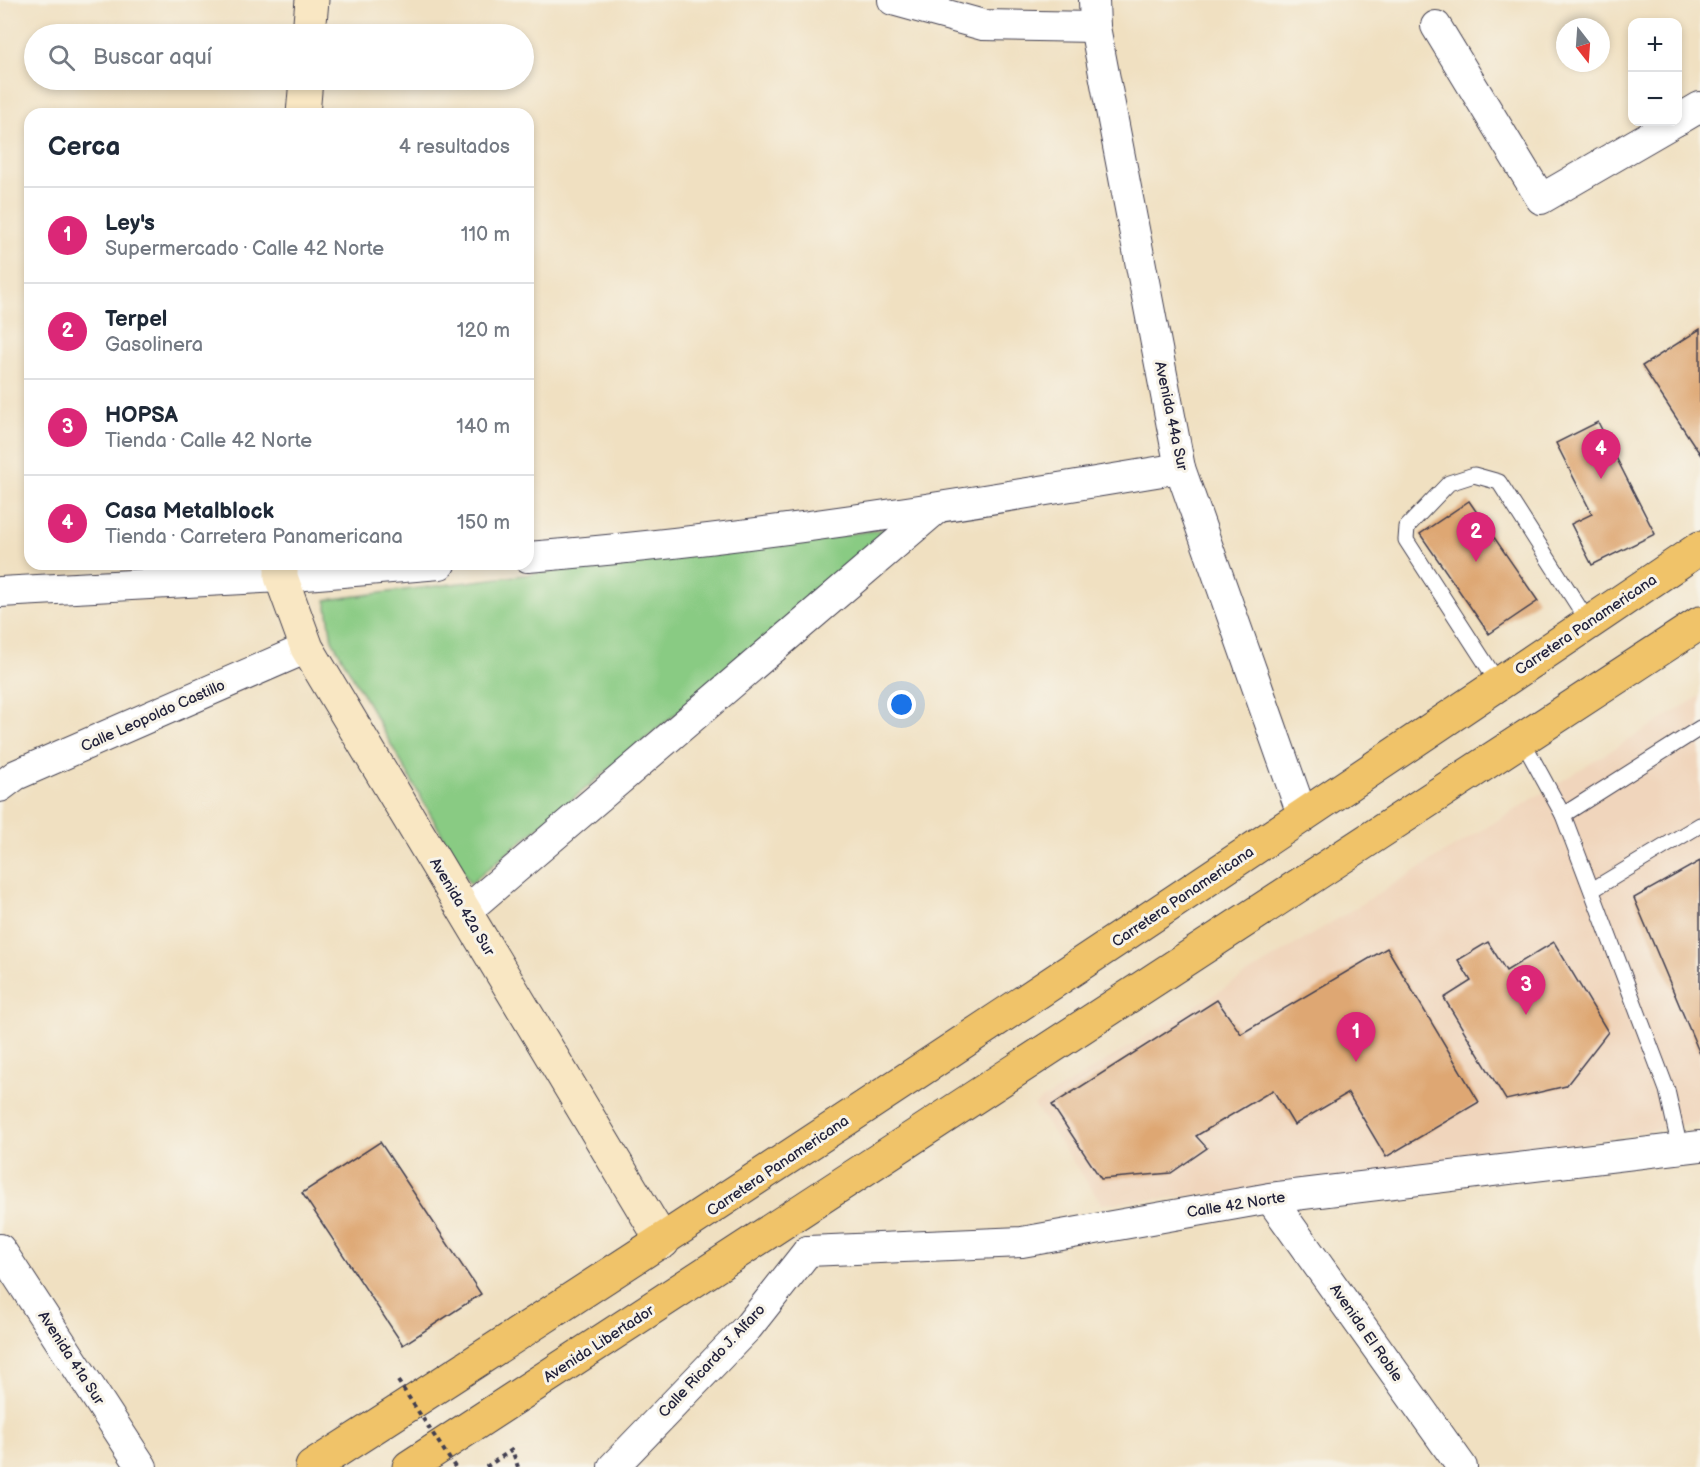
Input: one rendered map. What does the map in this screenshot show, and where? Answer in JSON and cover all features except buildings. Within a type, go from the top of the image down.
[{"type":"highway","name":"Carretera Panamericana","points":[[663,1242],[1303,817],[1700,548]]},
{"type":"highway","points":[[788,1220],[1700,623]]},
{"type":"highway","name":"Avenida Libertador","points":[[409,1467],[788,1220]]},
{"type":"highway","points":[[312,1467],[663,1242],[690,1284]]},
{"type":"street","points":[[310,24],[312,0]]},
{"type":"street","points":[[894,0],[983,25],[1094,14]]},
{"type":"street","name":"Avenida 44a Sur","points":[[1094,14],[1180,468],[1303,817]]},
{"type":"street","points":[[1436,26],[1541,199],[1667,126]]},
{"type":"street","points":[[304,108],[305,90]]},
{"type":"street","points":[[1682,118],[1700,107]]},
{"type":"street","points":[[534,557],[615,550],[936,509],[1180,468]]},
{"type":"street","points":[[465,912],[936,509]]},
{"type":"street","points":[[0,592],[281,570]]},
{"type":"street","name":"Avenida 42a Sur","points":[[281,570],[307,648],[663,1242]]},
{"type":"street","name":"Calle Leopoldo Castillo","points":[[0,787],[16,775],[307,648]]},
{"type":"street","name":"Calle 42 Norte","points":[[808,1251],[1022,1242],[1270,1198],[1690,1148]]},
{"type":"street","name":"Avenida El Roble","points":[[1270,1198],[1462,1467]]},
{"type":"street","points":[[788,1220],[808,1251]]},
{"type":"street","name":"Avenida 41a Sur","points":[[0,1249],[142,1467]]},
{"type":"street","name":"Calle Ricardo J. Alfaro","points":[[613,1467],[748,1327],[808,1251]]},
{"type":"lane","points":[[1499,684],[1406,540],[1407,527],[1449,483],[1474,475],[1499,482],[1589,623]]},
{"type":"lane","points":[[1563,815],[1700,728]]},
{"type":"lane","points":[[1522,740],[1563,815],[1690,1148]]},
{"type":"lane","points":[[1592,890],[1700,825]]},
{"type":"path","points":[[398,1381],[455,1467]]},
{"type":"path","points":[[486,1467],[512,1450],[518,1467]]},
{"type":"shaded area","points":[[1700,696],[1700,1122],[1383,1179],[1102,1204],[1034,1105]]},
{"type":"green space","points":[[902,527],[470,884],[332,640],[326,600]]},
{"type":"place","name":"Casa Metalblock","points":[[1601,479]]},
{"type":"place","name":"Terpel","points":[[1476,562]]},
{"type":"place","name":"HOPSA","points":[[1526,1015]]},
{"type":"place","name":"Ley's","points":[[1356,1062]]}]
